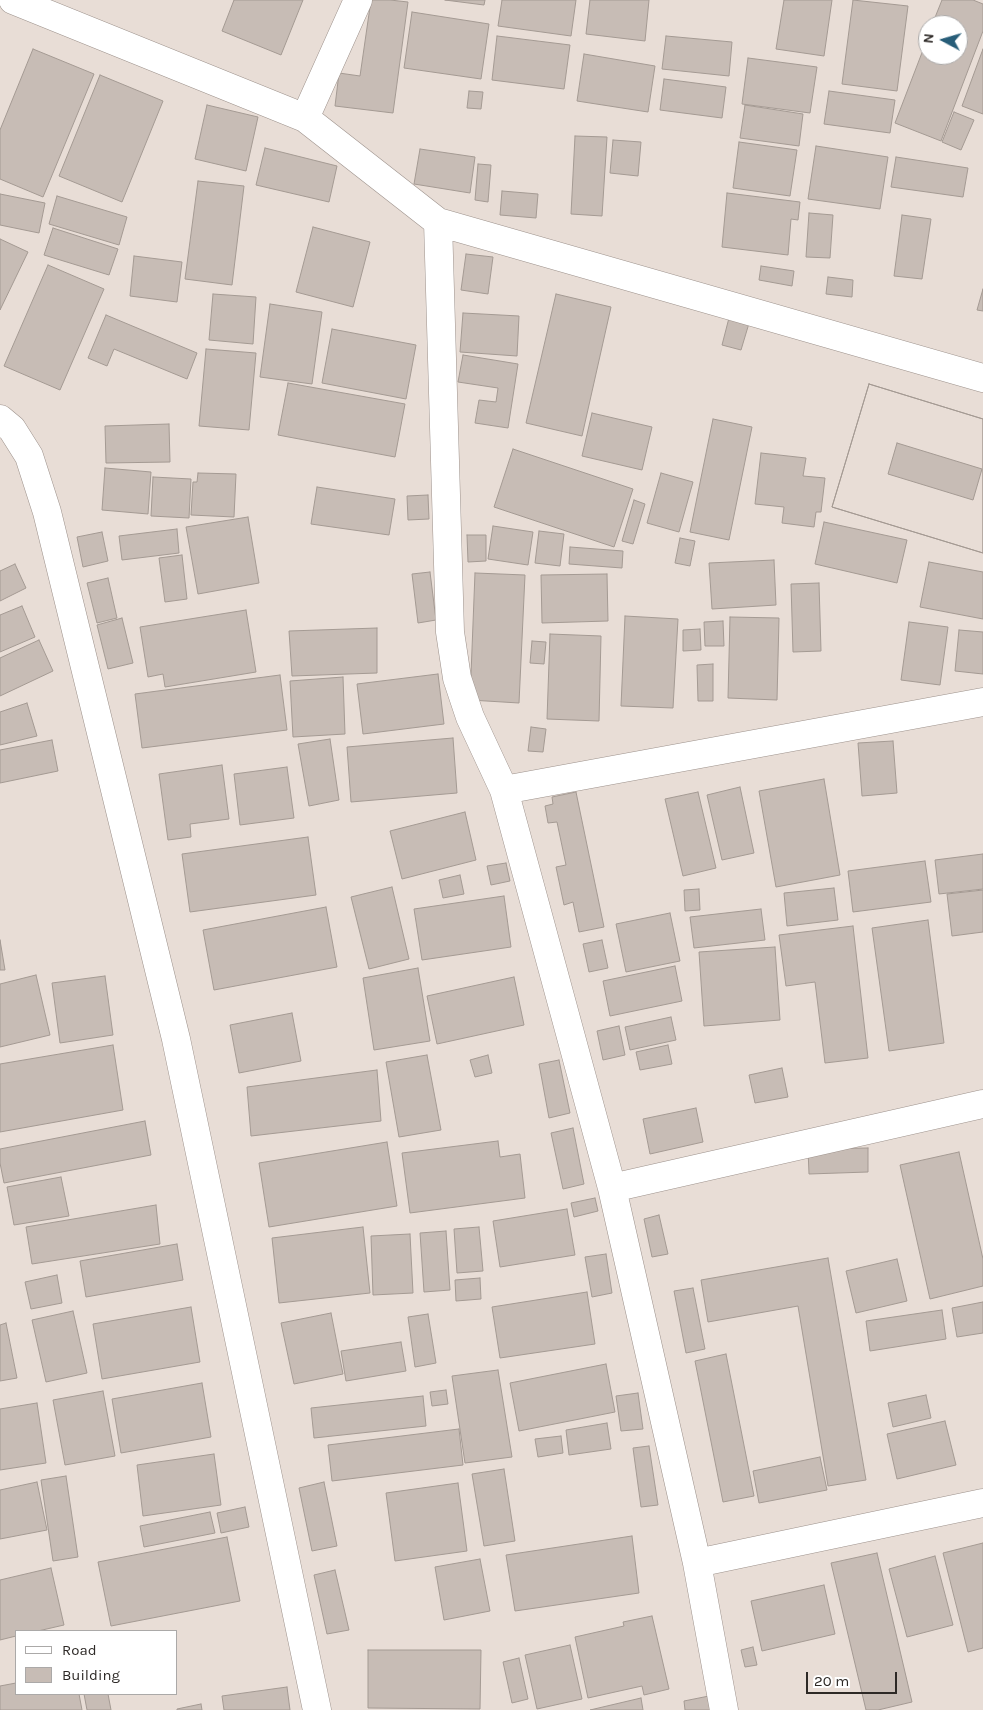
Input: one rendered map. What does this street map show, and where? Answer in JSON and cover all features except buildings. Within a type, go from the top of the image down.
[{"type":"street","points":[[14,0],[305,118],[438,222],[983,378]]},
{"type":"street","points":[[305,118],[358,0]]},
{"type":"street","points":[[438,222],[450,632],[457,678],[470,717],[504,790],[612,1188],[697,1563],[724,1710]]},
{"type":"street","points":[[0,419],[12,428],[29,456],[47,512],[176,1038],[317,1710]]},
{"type":"street","points":[[504,790],[983,702]]},
{"type":"street","points":[[612,1188],[983,1104]]},
{"type":"street","points":[[697,1563],[983,1503]]}]
